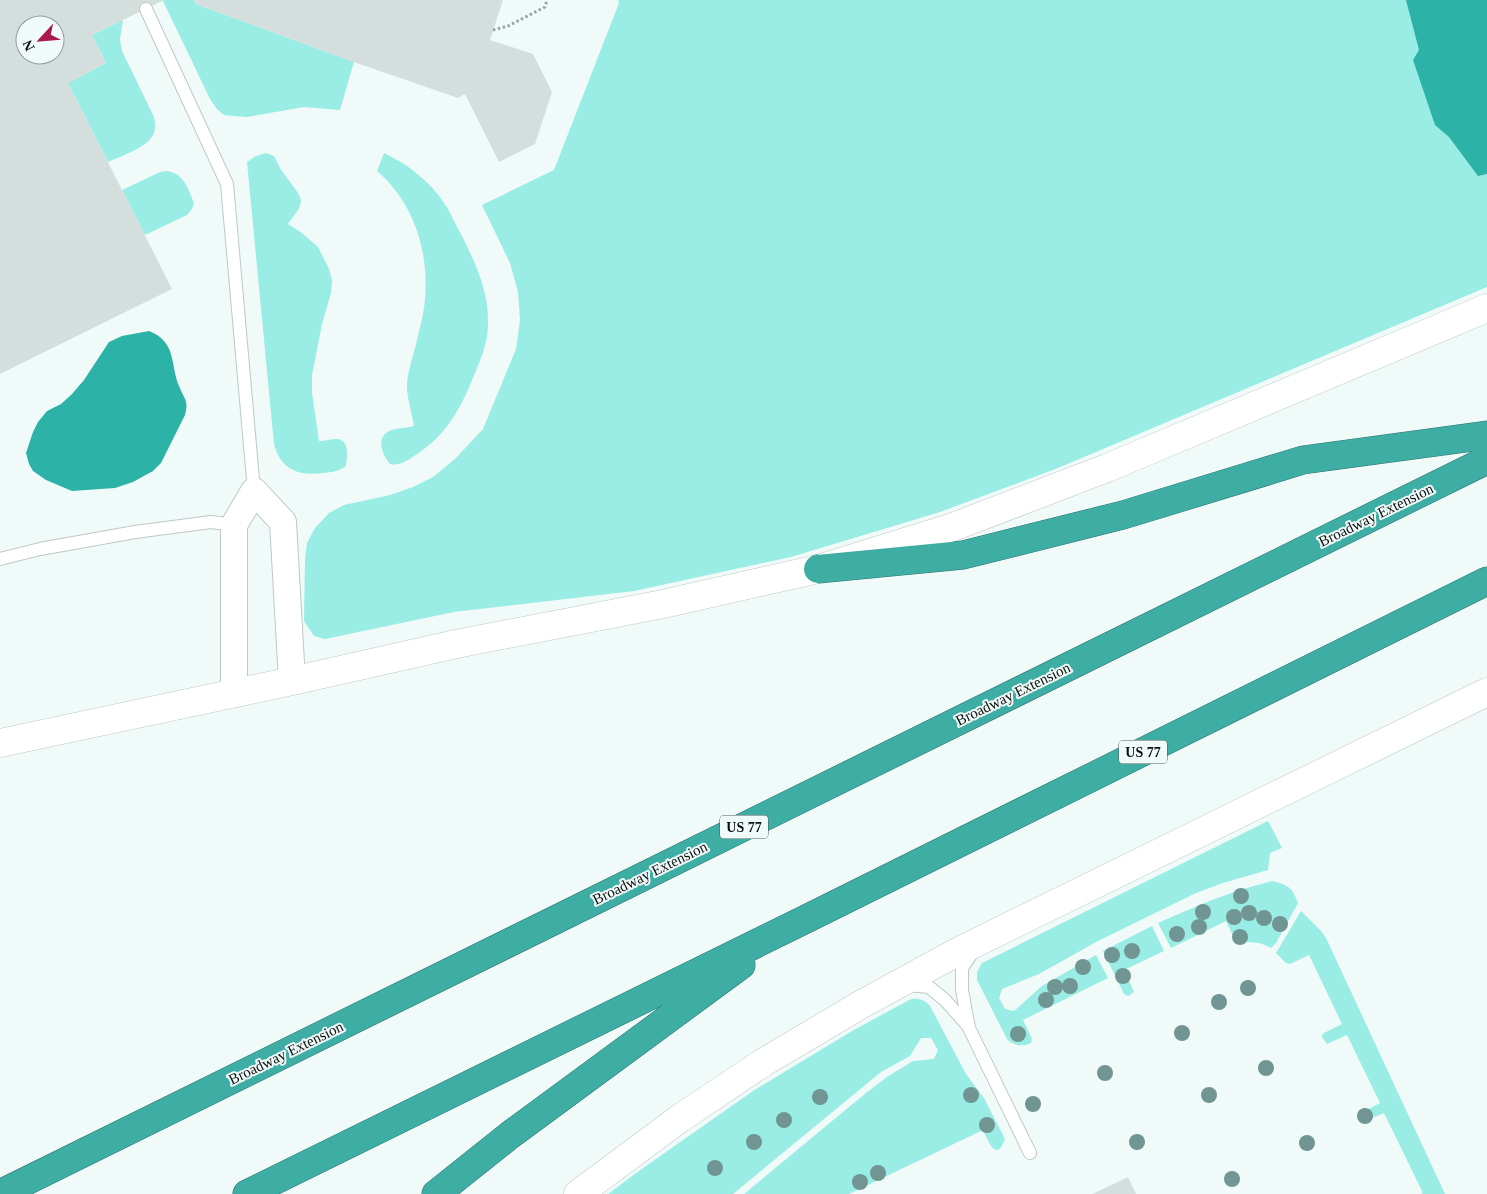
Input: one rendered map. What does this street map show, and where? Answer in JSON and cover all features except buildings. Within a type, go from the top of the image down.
[{"type":"highway","points":[[818,569],[963,555],[1123,514],[1303,460],[1487,435]]},
{"type":"highway","name":"Broadway Extension","points":[[0,1194],[1487,460]]},
{"type":"highway","name":"US 77","points":[[247,1194],[1487,581]]},
{"type":"highway","points":[[436,1194],[518,1129],[798,923]]},
{"type":"main road","points":[[0,743],[234,694],[456,644],[663,604],[818,569],[954,528],[1107,468],[1487,308]]},
{"type":"main road","points":[[578,1194],[679,1119],[764,1062],[898,984],[979,942],[1487,692]]},
{"type":"street","points":[[234,694],[234,525],[254,492],[283,522],[292,681]]},
{"type":"lane","points":[[146,9],[227,184],[254,492]]},
{"type":"lane","points":[[0,560],[40,549],[135,532],[211,522],[234,525]]},
{"type":"lane","points":[[979,942],[962,968],[962,990],[970,1028],[1030,1153]]},
{"type":"lane","points":[[898,984],[928,986],[945,1000],[970,1028]]},
{"type":"path","points":[[493,30],[508,26],[545,7],[547,0]]},
{"type":"shaded area","points":[[164,0],[194,0],[196,4],[354,62],[340,110],[304,107],[247,117],[224,115],[210,99]]},
{"type":"shaded area","points":[[618,0],[1487,0],[1487,287],[1058,468],[940,512],[791,557],[634,591],[454,612],[325,639],[314,636],[304,621],[305,559],[307,543],[315,528],[329,513],[344,505],[390,495],[413,487],[433,477],[455,459],[483,429],[516,349],[520,320],[518,292],[510,263],[482,205],[554,170],[619,3]]},
{"type":"shaded area","points":[[1406,0],[1487,0],[1487,174],[1478,176],[1449,137],[1435,125],[1413,60],[1419,50]]},
{"type":"shaded area","points":[[123,20],[120,39],[122,51],[154,117],[155,129],[147,143],[108,162],[68,83],[106,63],[92,35]]},
{"type":"shaded area","points":[[266,153],[274,156],[301,200],[298,210],[288,224],[318,247],[329,269],[332,280],[331,293],[322,324],[312,375],[312,393],[319,441],[334,439],[344,442],[346,445],[346,466],[333,472],[307,474],[293,470],[281,460],[274,444],[247,162],[256,156]]},
{"type":"shaded area","points":[[384,153],[401,162],[432,187],[446,207],[476,266],[484,288],[488,312],[488,332],[484,348],[461,404],[445,429],[432,443],[408,460],[394,465],[387,461],[381,442],[382,438],[389,431],[414,426],[407,383],[423,315],[426,281],[421,246],[410,213],[390,184],[377,171]]},
{"type":"shaded area","points":[[167,171],[178,175],[185,183],[194,203],[192,209],[187,215],[145,235],[122,190],[160,172]]},
{"type":"shaded area","points":[[149,331],[164,341],[168,347],[176,378],[186,403],[185,415],[161,463],[153,471],[133,482],[115,488],[72,491],[46,480],[33,471],[26,453],[38,422],[47,411],[61,404],[72,394],[84,380],[109,342],[122,336]]},
{"type":"shaded area","points":[[1268,821],[1282,848],[1270,853],[1268,870],[1196,893],[1098,941],[1039,974],[1002,989],[999,998],[1005,1009],[1014,1011],[1042,986],[1096,955],[1108,978],[1023,1020],[1032,1039],[1031,1043],[1018,1045],[1007,1039],[977,980],[977,972],[982,963]]},
{"type":"shaded area","points":[[1273,881],[1289,888],[1298,903],[1276,943],[1271,948],[1258,943],[1236,942],[1226,921],[1171,948],[1158,923],[1229,894]]},
{"type":"shaded area","points":[[1301,911],[1326,938],[1445,1194],[1421,1194],[1423,1193],[1384,1113],[1363,1122],[1360,1119],[1359,1114],[1380,1103],[1347,1035],[1327,1044],[1322,1037],[1324,1033],[1342,1024],[1309,955],[1290,964],[1286,963],[1276,953]]},
{"type":"shaded area","points":[[1152,926],[1164,951],[1124,970],[1134,992],[1128,996],[1124,994],[1103,951]]},
{"type":"shaded area","points":[[911,999],[922,1000],[930,1006],[966,1074],[984,1098],[1005,1139],[998,1150],[992,1148],[983,1130],[849,1194],[744,1194],[887,1077],[913,1061],[934,1059],[938,1050],[931,1038],[921,1038],[910,1056],[881,1072],[733,1194],[608,1194],[753,1091],[852,1031]]}]
